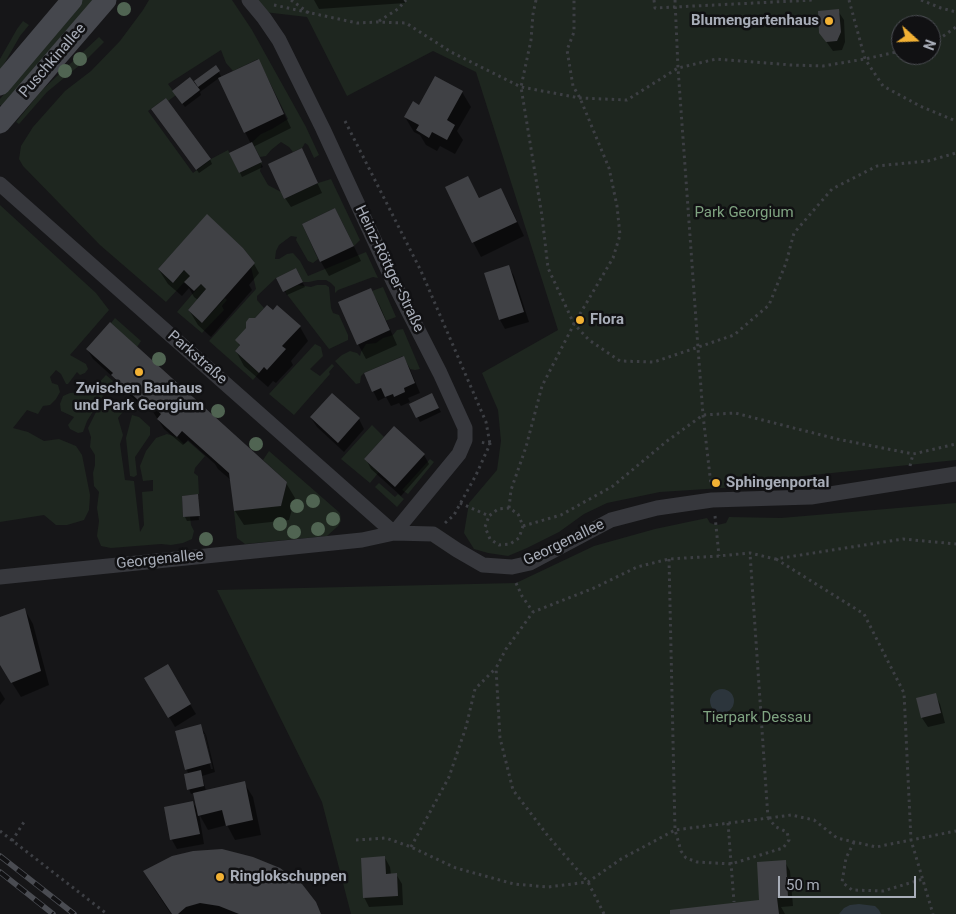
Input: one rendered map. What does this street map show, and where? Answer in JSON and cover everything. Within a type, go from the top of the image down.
[{"type":"main road","name":"Puschkinallee","points":[[0,84],[72,0]]},
{"type":"main road","name":"Puschkinallee","points":[[0,123],[106,0]]},
{"type":"street","name":"Heinz-Röttger-Straße","points":[[249,0],[279,40],[324,129],[394,283],[440,373],[465,428],[465,440]]},
{"type":"street","name":"Parkstraße","points":[[0,184],[394,533]]},
{"type":"street","points":[[394,533],[459,454],[465,440]]},
{"type":"street","name":"Georgenallee","points":[[0,577],[362,540],[394,533],[433,534],[483,565],[512,567],[530,563],[610,520],[657,508],[712,500],[811,497],[956,474]]},
{"type":"path","points":[[249,0],[356,23],[406,23],[451,52],[521,87],[580,98],[628,100],[678,68],[716,59],[822,66],[891,53]]},
{"type":"path","points":[[291,0],[311,14]]},
{"type":"path","points":[[378,22],[398,9],[406,0]]},
{"type":"path","points":[[536,0],[532,14],[531,40],[521,87],[542,216],[548,268],[574,324],[589,340],[620,361],[654,362],[734,335],[769,304],[786,264],[794,233],[832,189],[877,166],[928,160],[956,153]]},
{"type":"path","points":[[509,508],[511,490],[526,447],[542,386],[574,324],[613,258],[620,235],[617,206],[608,168],[580,98],[573,86],[568,50],[574,32],[574,0]]},
{"type":"path","points":[[654,0],[654,8],[814,0]]},
{"type":"path","points":[[675,0],[678,68],[703,415],[712,500],[717,525],[719,556]]},
{"type":"path","points":[[849,0],[866,59],[883,86],[920,106],[956,121]]},
{"type":"path","points":[[921,0],[956,12]]},
{"type":"path","points":[[941,37],[956,27]]},
{"type":"path","points":[[345,121],[421,271],[486,422],[490,444],[476,474],[454,515],[433,534]]},
{"type":"path","points":[[523,526],[561,515],[613,486],[668,440],[703,415],[735,413],[836,439],[913,454],[956,444]]},
{"type":"path","points":[[465,440],[490,444]]},
{"type":"path","points":[[460,503],[488,516]]},
{"type":"path","points":[[509,508],[518,514],[523,526],[519,538],[510,544],[499,545],[490,539],[485,527],[488,516],[498,509],[509,508]]},
{"type":"path","points":[[776,559],[903,539],[956,544]]},
{"type":"path","points":[[669,559],[675,830],[681,851],[686,858],[697,862],[731,864],[784,848],[789,840],[787,832],[776,827],[768,818],[750,553]]},
{"type":"path","points":[[411,847],[449,777],[466,727],[475,688],[496,668],[506,649],[533,612],[594,588],[637,567],[669,559],[750,553],[776,559],[864,614],[904,693],[911,840],[933,914]]},
{"type":"path","points":[[512,567],[522,596],[533,612]]},
{"type":"path","points":[[496,668],[500,738],[512,790],[548,836],[588,882],[604,914]]},
{"type":"path","points":[[356,840],[386,838],[411,847],[456,868],[514,884],[548,887],[588,882],[621,859],[675,830],[791,815],[814,820],[837,838],[876,847],[956,831]]},
{"type":"path","points":[[12,841],[24,822]]},
{"type":"path","points":[[728,823],[734,902]]},
{"type":"path","points":[[0,831],[107,914]]},
{"type":"path","points":[[854,842],[846,858],[842,882],[852,890],[883,891],[923,879]]},
{"type":"green space","points":[[82,0],[94,0],[3,107],[0,105],[0,99]]},
{"type":"green space","points":[[149,0],[232,0],[252,30],[306,127],[319,155],[314,158],[308,145],[305,143],[302,148],[293,152],[281,142],[266,156],[260,157],[252,142],[261,134],[288,119],[258,59],[233,71],[226,63],[221,50],[168,84],[176,95],[168,101],[166,98],[148,111],[193,173],[211,159],[228,150],[239,173],[262,162],[260,171],[268,185],[281,192],[284,199],[331,179],[360,240],[354,246],[335,208],[302,224],[318,259],[313,263],[308,261],[296,240],[297,237],[291,236],[279,245],[275,259],[293,253],[308,276],[366,252],[378,278],[373,277],[338,290],[335,293],[335,287],[326,280],[303,282],[296,268],[276,278],[257,296],[257,300],[264,308],[246,328],[240,345],[235,351],[259,373],[253,380],[209,341],[256,289],[251,267],[255,263],[243,248],[207,215],[158,269],[173,283],[184,270],[190,276],[166,302],[100,245],[23,166],[19,159],[21,146],[33,127],[65,91],[91,71],[120,41]]},
{"type":"green space","name":"Park Georgium","points":[[257,0],[956,0],[956,460],[756,481],[753,486],[660,492],[607,503],[584,514],[559,532],[508,556],[474,549],[464,533],[469,503],[497,470],[501,441],[498,410],[482,373],[558,330],[476,72],[433,51],[347,96],[307,17],[264,12]]},
{"type":"green space","points":[[23,21],[29,25],[20,36],[0,71],[0,59]]},
{"type":"green space","points":[[99,37],[104,42],[86,60],[47,92],[19,124],[16,122],[42,90]]},
{"type":"green space","points":[[0,205],[96,293],[109,310],[70,355],[86,364],[88,369],[85,373],[80,375],[77,372],[66,384],[61,374],[56,370],[50,377],[52,383],[58,385],[60,392],[56,399],[50,405],[43,406],[38,414],[27,410],[13,428],[28,432],[44,441],[59,439],[76,446],[82,455],[90,495],[89,510],[84,520],[67,525],[56,525],[44,515],[0,522]]},
{"type":"green space","points":[[201,284],[206,289],[188,310],[202,323],[225,298],[227,300],[222,306],[224,310],[202,333],[177,312]]},
{"type":"green space","points":[[298,285],[311,287],[326,285],[329,287],[331,308],[333,313],[339,315],[348,335],[348,340],[329,349],[286,293],[286,290]]},
{"type":"green space","points":[[383,287],[396,317],[385,321],[372,291]]},
{"type":"green space","points":[[115,318],[141,341],[137,347],[111,323]]},
{"type":"green space","points":[[403,329],[420,369],[410,369],[403,356],[364,373],[361,376],[360,383],[356,384],[335,361],[350,351],[360,356],[366,344],[376,343],[383,338],[393,335],[397,330]]},
{"type":"green space","points":[[315,344],[321,347],[323,356],[310,369],[320,376],[332,364],[334,366],[329,372],[330,374],[294,415],[269,394]]},
{"type":"green space","points":[[106,375],[113,381],[87,421],[83,432],[78,433],[70,429],[68,425],[74,417],[61,411],[60,404],[63,396],[70,393],[84,392],[90,385],[96,386]]},
{"type":"green space","points":[[117,402],[125,409],[118,418],[123,435],[120,444],[125,480],[134,481],[140,532],[144,525],[142,492],[153,491],[153,480],[143,481],[140,466],[146,451],[156,438],[167,434],[177,437],[184,444],[188,441],[205,456],[195,468],[194,473],[198,476],[199,494],[182,496],[183,517],[190,516],[194,531],[192,539],[171,545],[111,548],[101,546],[97,536],[99,492],[94,486],[95,455],[90,447],[91,437],[88,428],[97,410],[107,409]]},
{"type":"green space","points":[[132,415],[139,417],[150,427],[150,435],[135,457],[137,475],[134,477],[130,476],[126,438]]},
{"type":"green space","points":[[372,425],[384,437],[364,459],[379,472],[370,483],[341,459]]},
{"type":"green space","points":[[269,451],[340,513],[341,521],[327,536],[245,544],[237,538],[234,511],[281,505],[287,482],[263,460]]},
{"type":"green space","points":[[430,459],[434,462],[408,494],[402,490]]},
{"type":"green space","points":[[379,483],[395,497],[398,494],[404,499],[397,507],[375,487]]},
{"type":"green space","name":"Tierpark Dessau","points":[[956,503],[956,914],[351,914],[322,802],[217,590],[516,583],[594,546],[655,529],[707,518],[710,523],[717,525],[726,523],[729,517],[781,518]]},
{"type":"shaded area","points":[[722,689],[727,690],[733,696],[733,706],[727,712],[722,713],[717,712],[711,706],[710,701],[711,696],[717,690]]},
{"type":"shaded area","points":[[850,905],[875,906],[881,914],[839,914]]},
{"type":"building","name":"Blumengartenhaus","points":[[839,9],[841,32],[837,41],[826,42],[819,33],[818,11]]},
{"type":"building","points":[[259,59],[284,114],[244,133],[218,78]]},
{"type":"building","points":[[216,65],[220,71],[198,87],[194,81]]},
{"type":"building","points":[[435,76],[463,91],[447,120],[455,125],[447,140],[432,132],[429,138],[416,130],[419,125],[404,117],[413,101],[419,105]]},
{"type":"building","points":[[190,77],[200,90],[182,104],[172,91]]},
{"type":"building","points":[[166,98],[211,159],[196,170],[151,109]]},
{"type":"building","points":[[252,142],[262,162],[239,173],[229,153]]},
{"type":"building","points":[[302,148],[318,183],[284,199],[268,164]]},
{"type":"building","points":[[468,176],[479,198],[501,188],[517,222],[472,243],[445,187]]},
{"type":"building","points":[[335,208],[354,246],[320,262],[302,224]]},
{"type":"building","points":[[207,214],[243,248],[255,263],[202,323],[188,310],[206,289],[201,284],[194,291],[184,282],[190,276],[184,270],[173,283],[158,269]]},
{"type":"building","points":[[509,265],[524,312],[499,320],[484,273]]},
{"type":"building","points":[[296,268],[303,282],[283,292],[276,278]]},
{"type":"building","points":[[371,288],[390,330],[357,345],[338,302]]},
{"type":"building","points":[[267,305],[273,310],[277,305],[301,326],[282,346],[286,349],[267,370],[264,367],[259,373],[235,351],[240,345],[235,340],[246,328],[246,322],[249,318],[255,318]]},
{"type":"building","points":[[110,322],[287,482],[281,506],[234,511],[229,473],[182,431],[177,437],[157,419],[161,414],[142,396],[138,400],[111,375],[113,373],[86,349]]},
{"type":"building","points":[[404,356],[415,383],[404,388],[405,392],[394,397],[393,394],[385,397],[381,388],[372,392],[364,373]]},
{"type":"building","points":[[332,393],[360,418],[338,443],[310,417]]},
{"type":"building","points":[[432,393],[439,408],[416,418],[409,404]]},
{"type":"building","points":[[394,426],[425,454],[395,487],[364,459]]},
{"type":"building","points":[[198,494],[200,516],[183,517],[182,496]]},
{"type":"building","points":[[25,608],[41,671],[11,683],[0,665],[0,617]]},
{"type":"building","points":[[168,664],[191,704],[168,718],[144,678]]},
{"type":"building","points":[[936,693],[941,713],[921,718],[916,698]]},
{"type":"building","points":[[201,724],[211,763],[185,770],[175,731]]},
{"type":"building","points":[[201,770],[204,786],[187,790],[184,774]]},
{"type":"building","points":[[245,781],[253,820],[226,826],[222,810],[198,816],[193,793]]},
{"type":"building","points":[[193,801],[200,834],[170,840],[164,807]]},
{"type":"building","name":"Ringlokschuppen","points":[[222,849],[253,857],[280,868],[302,884],[316,902],[321,914],[239,914],[219,906],[200,903],[186,907],[178,914],[172,914],[143,871],[172,856],[193,851]]},
{"type":"building","points":[[385,856],[386,874],[397,873],[398,896],[363,898],[361,858]]},
{"type":"building","points":[[786,860],[788,897],[777,898],[779,914],[670,914],[670,910],[759,900],[757,862]]},
{"type":"railway","points":[[0,856],[74,914]]},
{"type":"railway","points":[[0,872],[53,914]]},
{"type":"place","name":"Blumengartenhaus","points":[[829,21]]},
{"type":"place","name":"Flora","points":[[580,320]]},
{"type":"place","name":"Zwischen Bauhaus und Park Georgium","points":[[139,372]]},
{"type":"place","name":"Sphingenportal","points":[[716,483]]},
{"type":"place","name":"Ringlokschuppen","points":[[220,877]]}]
